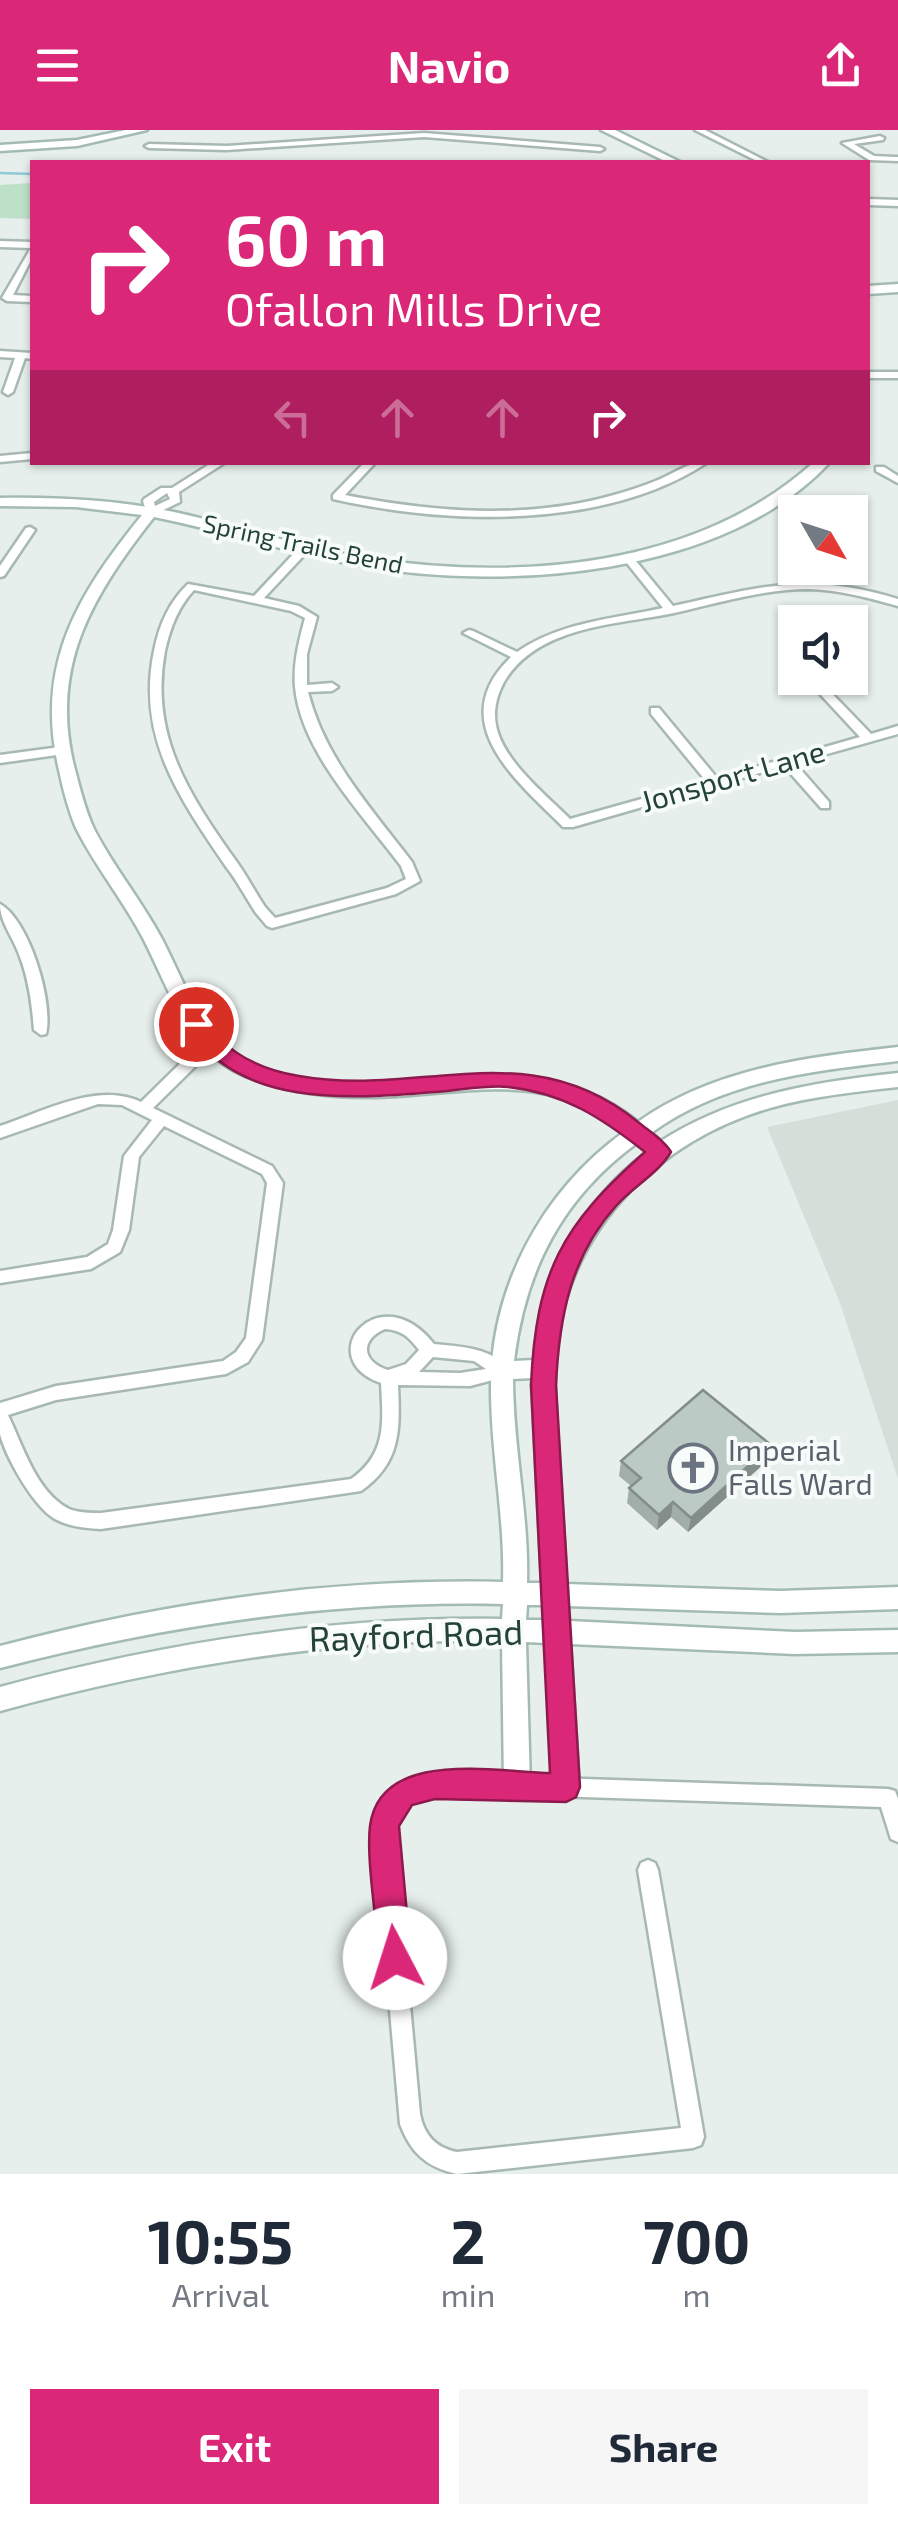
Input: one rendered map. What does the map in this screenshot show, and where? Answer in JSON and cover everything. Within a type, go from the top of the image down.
[{"type":"street","points":[[0,148],[77,142],[142,130]]},
{"type":"street","points":[[606,130],[671,160]]},
{"type":"street","points":[[700,130],[760,160]]},
{"type":"street","points":[[266,133],[266,145]]},
{"type":"street","points":[[149,146],[195,149],[393,133],[494,134],[600,149]]},
{"type":"street","points":[[877,134],[897,161],[872,158],[846,144],[877,134]]},
{"type":"street","points":[[870,202],[898,203]]},
{"type":"street","points":[[0,244],[30,247]]},
{"type":"street","points":[[30,251],[6,298],[30,299]]},
{"type":"street","points":[[870,290],[898,288]]},
{"type":"street","points":[[870,302],[898,300]]},
{"type":"street","points":[[0,354],[27,355],[8,392]]},
{"type":"street","points":[[870,375],[898,375]]},
{"type":"street","points":[[0,459],[30,456]]},
{"type":"street","points":[[216,465],[174,491],[154,495],[148,501],[152,512],[97,580],[74,623],[58,692],[60,751],[85,828],[136,908],[210,1042],[246,1070],[296,1084],[348,1090],[488,1079],[543,1084],[596,1103],[660,1152]]},
{"type":"street","points":[[368,465],[337,497],[447,514],[532,512],[624,496],[695,465]]},
{"type":"street","name":"Spring Trails Bend","points":[[0,502],[86,503],[152,512],[303,550],[424,569],[501,571],[627,557],[742,520],[788,494],[819,465]]},
{"type":"street","points":[[880,468],[898,480]]},
{"type":"street","points":[[0,574],[30,530]]},
{"type":"street","points":[[257,599],[303,550]]},
{"type":"street","points":[[627,557],[670,610]]},
{"type":"street","points":[[469,633],[518,656],[542,641],[578,628],[774,586],[828,585],[898,603]]},
{"type":"street","points":[[192,586],[295,608],[311,617],[301,646],[300,688],[318,746],[376,820],[413,881],[391,892],[272,924],[182,794],[158,734],[155,663],[178,597],[192,586]]},
{"type":"street","name":"Jonsport Lane","points":[[518,656],[499,678],[489,700],[489,725],[504,754],[568,824],[898,730]]},
{"type":"street","points":[[300,688],[332,687]]},
{"type":"street","points":[[827,695],[868,738]]},
{"type":"street","points":[[655,711],[715,782]]},
{"type":"street","points":[[0,759],[60,751]]},
{"type":"street","points":[[787,762],[826,806]]},
{"type":"street","points":[[0,908],[29,963],[39,994],[41,1030]]},
{"type":"street","points":[[144,1108],[210,1042]]},
{"type":"street","points":[[518,1785],[514,1632],[518,1593],[502,1372],[508,1321],[533,1247],[554,1210],[582,1178],[636,1132],[675,1109],[749,1078],[801,1065],[890,1055],[894,1080],[765,1102],[697,1130],[660,1152],[586,1224],[568,1258],[546,1327],[544,1368],[566,1787]]},
{"type":"street","points":[[0,1132],[98,1100],[124,1100],[272,1175],[275,1183],[254,1340],[249,1350],[226,1367],[56,1393],[0,1413],[49,1506],[66,1520],[101,1520],[355,1486],[380,1467],[392,1434],[389,1377]]},
{"type":"street","points":[[0,1277],[90,1263],[114,1248],[121,1230],[132,1156],[161,1119]]},
{"type":"street","points":[[502,1372],[478,1354],[430,1350],[409,1325],[392,1321],[375,1324],[362,1335],[357,1349],[361,1363],[373,1374],[389,1377],[475,1382],[502,1372],[544,1368]]},
{"type":"street","points":[[389,1377],[412,1369],[430,1350]]},
{"type":"street","name":"Rayford Road","points":[[0,1657],[139,1623],[241,1606],[374,1594],[518,1593],[786,1602],[898,1598]]},
{"type":"street","name":"Rayford Road","points":[[0,1699],[95,1674],[252,1644],[371,1633],[558,1632],[771,1644],[898,1641]]},
{"type":"street","points":[[648,1870],[693,2136],[456,2164],[434,2156],[411,2128],[388,1880],[384,1826],[390,1808],[402,1794],[421,1785],[518,1785],[888,1798],[898,1832]]},
{"type":"shaded area","points":[[898,1100],[898,1479],[840,1303],[767,1127]]},
{"type":"green space","points":[[30,183],[30,219],[0,218],[0,185]]},
{"type":"building","name":"Imperial Falls Ward","points":[[703,1390],[771,1445],[691,1518],[673,1502],[659,1515],[629,1488],[641,1478],[621,1461]]},
{"type":"waterway","points":[[0,173],[30,174]]},
{"type":"place","name":"Imperial Falls Ward","points":[[693,1468]]},
{"type":"route","points":[[196,1024],[210,1042],[246,1070],[296,1084],[348,1090],[505,1078],[562,1089],[609,1110],[660,1152],[586,1224],[568,1258],[546,1327],[544,1385],[566,1787],[435,1784],[421,1785],[402,1794],[390,1808],[384,1826],[395,1958]]}]
